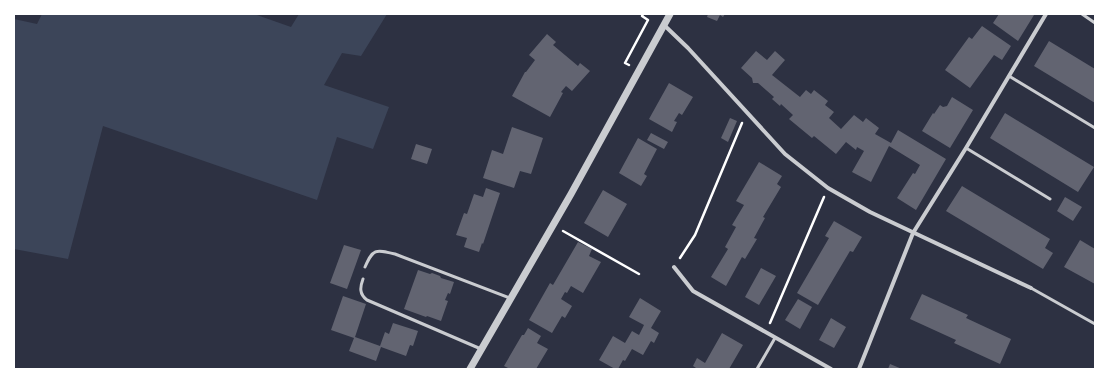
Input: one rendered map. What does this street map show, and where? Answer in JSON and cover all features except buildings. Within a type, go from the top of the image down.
[{"type":"street","points":[[470,369],[553,225],[670,14]]},
{"type":"street","points":[[859,369],[913,233],[1046,14]]},
{"type":"street","points":[[664,25],[688,48],[785,154],[828,188],[870,212],[1031,288]]},
{"type":"street","points":[[674,267],[692,291],[831,369]]},
{"type":"lane","points":[[1082,14],[1095,22]]},
{"type":"lane","points":[[1009,76],[1095,128]]},
{"type":"lane","points":[[966,148],[1050,199]]},
{"type":"lane","points":[[365,267],[373,253],[383,251],[395,254],[511,298]]},
{"type":"lane","points":[[363,278],[360,290],[363,297],[367,300],[481,349]]},
{"type":"lane","points":[[1031,288],[1095,324]]},
{"type":"lane","points":[[757,369],[775,338]]},
{"type":"path","points":[[639,70],[625,63],[648,20],[642,16],[643,14]]},
{"type":"path","points":[[674,267],[695,235],[747,113]]},
{"type":"path","points":[[766,333],[828,188]]},
{"type":"path","points":[[553,225],[639,274]]},
{"type":"shaded area","points":[[42,14],[254,14],[291,27],[299,14],[387,14],[361,56],[342,53],[324,85],[389,107],[373,149],[337,137],[317,200],[103,126],[68,259],[14,249],[14,19],[37,24]]}]
